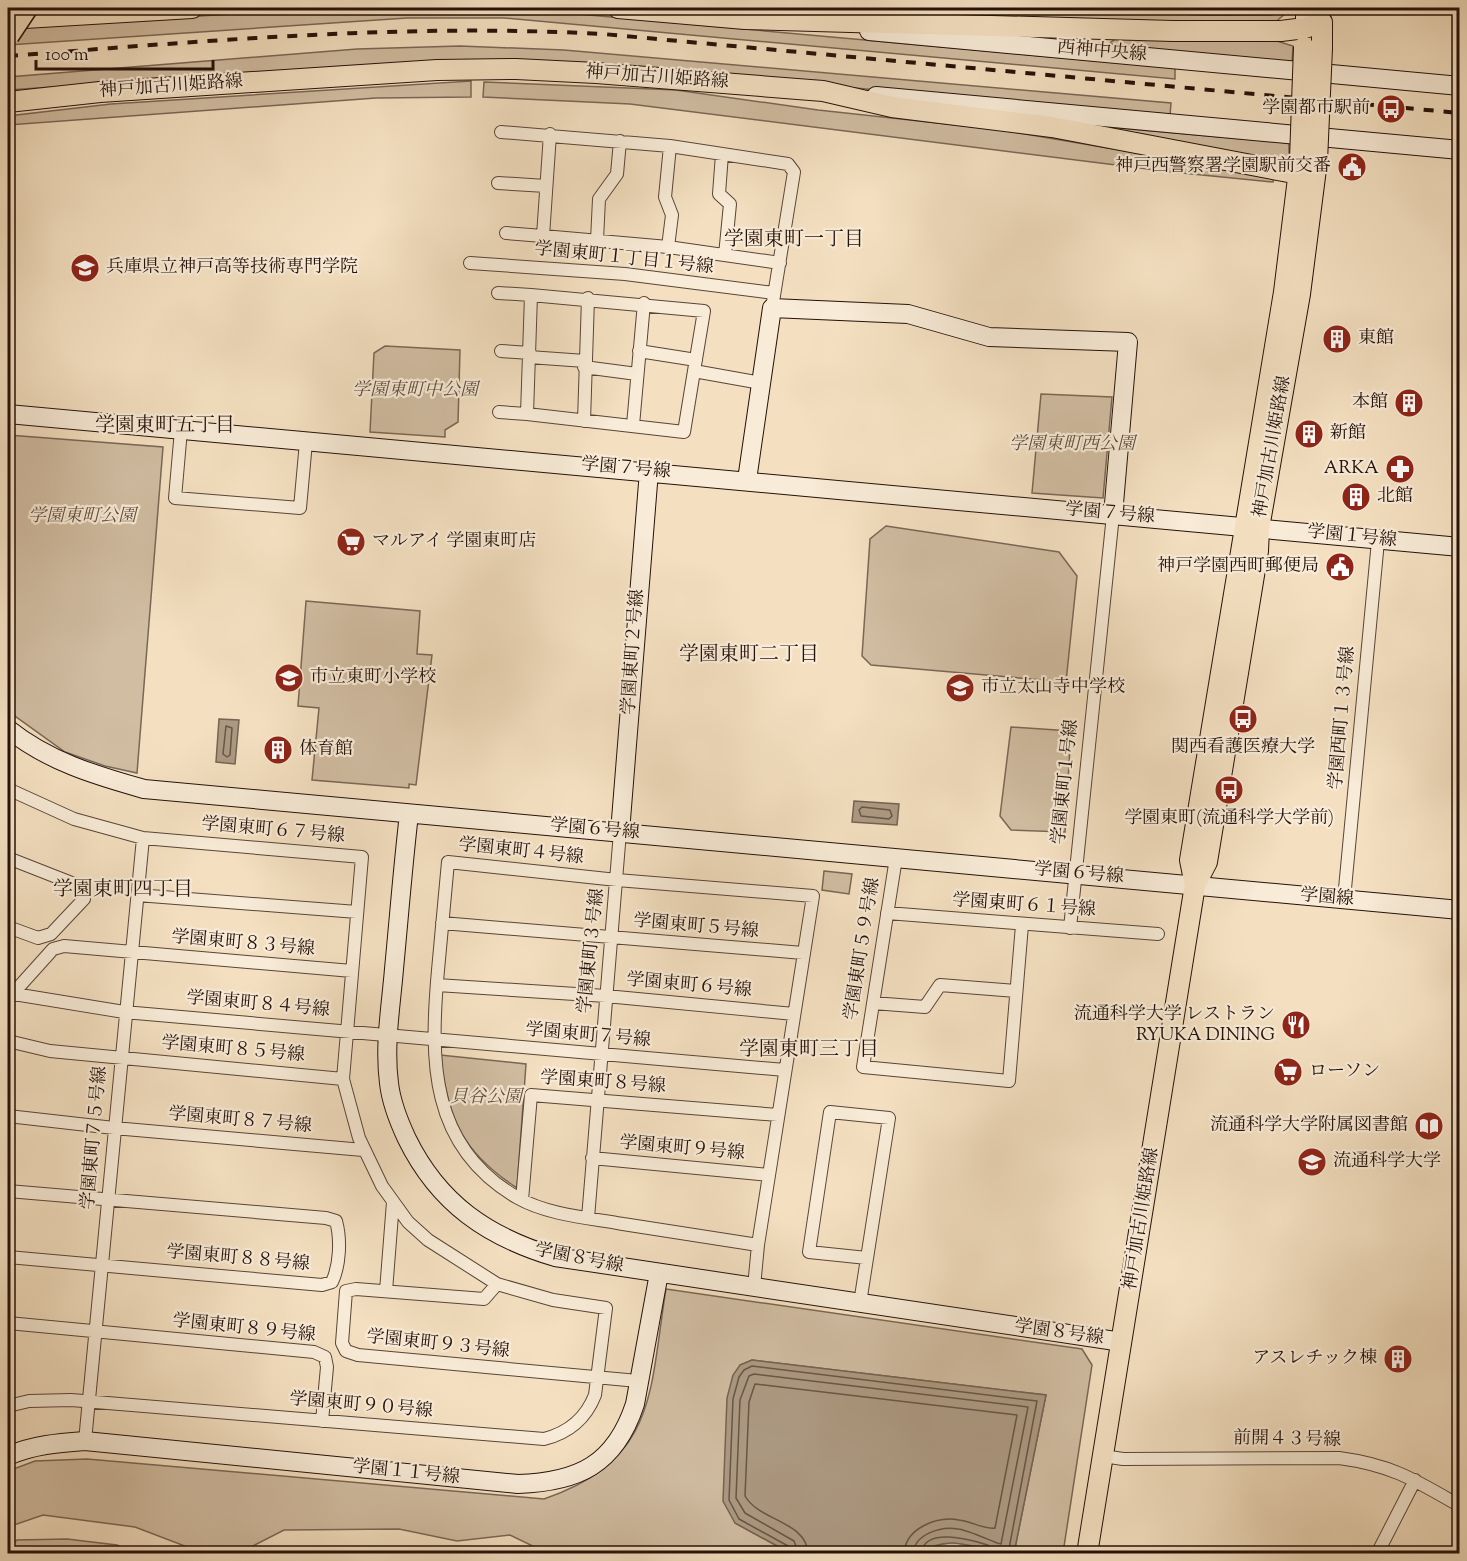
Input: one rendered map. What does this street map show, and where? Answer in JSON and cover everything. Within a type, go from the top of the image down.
[{"type":"highway","points":[[8,35],[27,8]]},
{"type":"main road","points":[[8,19],[192,8]]},
{"type":"main road","points":[[618,8],[745,19],[1173,31],[1315,31]]},
{"type":"main road","name":"神戸加古川姫路線","points":[[1087,1554],[1195,885],[1190,860],[1243,549],[1252,527],[1300,294],[1315,31]]},
{"type":"main road","name":"神戸加古川姫路線","points":[[8,102],[111,91],[460,69],[596,73],[824,91],[892,107],[1052,127],[1306,165]]},
{"type":"street","points":[[1305,8],[1315,31]]},
{"type":"street","name":"西神中央線","points":[[745,19],[1460,86]]},
{"type":"street","points":[[824,91],[1460,150]]},
{"type":"street","points":[[501,132],[550,134],[670,146],[788,164],[794,172],[747,480]]},
{"type":"street","points":[[543,236],[550,134]]},
{"type":"street","points":[[597,240],[599,199],[617,174],[620,141]]},
{"type":"street","points":[[668,248],[672,215],[665,197],[670,146]]},
{"type":"street","points":[[722,154],[719,194],[730,204],[725,255]]},
{"type":"street","points":[[498,183],[546,186]]},
{"type":"street","points":[[506,233],[597,240],[780,263]]},
{"type":"street","name":"学園東町１丁目１号線","points":[[470,262],[625,274],[773,300]]},
{"type":"street","points":[[498,293],[588,298],[704,311],[684,432],[499,412]]},
{"type":"street","points":[[527,414],[531,295]]},
{"type":"street","points":[[584,421],[588,298]]},
{"type":"street","points":[[773,300],[908,314],[989,337],[1128,342],[1113,515]]},
{"type":"street","points":[[633,425],[644,303]]},
{"type":"street","points":[[501,351],[637,374]]},
{"type":"street","points":[[639,351],[761,383]]},
{"type":"street","name":"学園７号線","points":[[8,414],[1252,527]]},
{"type":"street","points":[[181,430],[175,498],[300,508],[306,442]]},
{"type":"street","name":"学園東町２号線","points":[[620,832],[649,471]]},
{"type":"street","name":"学園東町１号線","points":[[1070,928],[1113,515]]},
{"type":"street","name":"学園１号線","points":[[1252,527],[1378,541],[1460,547]]},
{"type":"street","name":"学園西町１３号線","points":[[1344,899],[1378,541]]},
{"type":"street","name":"学園６号線","points":[[8,729],[31,748],[87,773],[144,789],[1195,885]]},
{"type":"street","name":"学園東町６７号線","points":[[8,789],[74,819],[143,838],[362,857],[343,1079],[350,1112],[363,1150],[393,1202],[408,1222],[428,1240],[497,1284]]},
{"type":"street","name":"学園８号線","points":[[409,814],[389,1034],[389,1083],[398,1121],[419,1163],[445,1196],[473,1220],[520,1247],[555,1257],[1122,1342]]},
{"type":"street","name":"学園東町３号線","points":[[588,1218],[620,832]]},
{"type":"street","name":"学園東町７５号線","points":[[85,1441],[124,1012],[143,838]]},
{"type":"street","points":[[8,858],[82,886],[84,899],[51,934],[38,938],[8,927]]},
{"type":"street","name":"学園東町５９号線","points":[[896,858],[863,1067],[1009,1081],[1022,925]]},
{"type":"street","name":"学園東町４号線","points":[[754,1287],[758,1245],[813,896],[617,880],[448,862],[433,1039],[439,1092],[446,1118],[461,1148],[484,1172],[522,1200],[588,1218],[758,1245]]},
{"type":"street","name":"学園線","points":[[1195,885],[1460,910]]},
{"type":"street","points":[[136,895],[357,912]]},
{"type":"street","name":"学園東町６１号線","points":[[887,914],[1070,928],[1142,938],[1158,934]]},
{"type":"street","name":"学園東町５号線","points":[[442,923],[803,953]]},
{"type":"street","name":"学園東町８３号線","points":[[9,996],[53,949],[64,946],[352,971]]},
{"type":"street","name":"学園東町６号線","points":[[437,985],[606,996],[794,1014]]},
{"type":"street","points":[[873,1003],[925,1007],[940,985],[1016,991]]},
{"type":"street","name":"学園東町８４号線","points":[[9,996],[124,1012],[347,1035],[389,1034]]},
{"type":"street","name":"学園東町７号線","points":[[389,1034],[600,1056],[785,1070]]},
{"type":"street","name":"学園東町８５号線","points":[[8,1041],[50,1051],[343,1079]]},
{"type":"street","name":"学園東町８号線","points":[[522,1200],[531,1095],[778,1115]]},
{"type":"street","points":[[860,1303],[889,1118],[830,1112],[809,1252],[867,1258]]},
{"type":"street","name":"学園東町８７号線","points":[[8,1116],[114,1128],[363,1150]]},
{"type":"street","name":"学園東町９号線","points":[[592,1158],[769,1175]]},
{"type":"street","points":[[8,1191],[107,1200]]},
{"type":"street","name":"学園東町８８号線","points":[[101,1265],[322,1285],[332,1282],[337,1272],[339,1231],[336,1221],[326,1218],[107,1200]]},
{"type":"street","points":[[386,1291],[393,1202]]},
{"type":"street","points":[[8,1257],[101,1265]]},
{"type":"street","name":"学園１１号線","points":[[8,1456],[31,1448],[85,1441],[518,1484],[552,1483],[588,1471],[613,1447],[630,1420],[635,1404],[659,1273]]},
{"type":"street","name":"学園東町９３号線","points":[[497,1284],[484,1299],[356,1289],[346,1291],[342,1343],[346,1351],[358,1355],[638,1381]]},
{"type":"street","name":"学園東町９０号線","points":[[9,1404],[49,1400],[88,1401],[544,1439],[556,1436],[580,1419],[590,1407],[598,1378],[606,1308],[543,1298],[497,1284]]},
{"type":"street","points":[[8,1323],[95,1331]]},
{"type":"street","name":"学園東町８９号線","points":[[95,1331],[314,1352],[325,1357],[327,1367],[322,1421]]},
{"type":"street","name":"前開４３号線","points":[[1103,1456],[1123,1459],[1340,1458],[1370,1462],[1404,1473],[1460,1506]]},
{"type":"street","points":[[1377,1554],[1415,1480]]},
{"type":"green space","points":[[327,8],[511,8],[1175,68],[1175,79],[504,18],[407,18],[8,45],[8,28]]},
{"type":"green space","points":[[740,8],[1155,8],[1180,14],[1272,15],[1277,8],[1290,8],[1274,25],[1194,26],[827,15]]},
{"type":"green space","points":[[1120,36],[1270,39],[1293,46],[1292,64],[1108,44]]},
{"type":"green space","points":[[460,46],[564,50],[1171,103],[1170,116],[562,62],[355,67],[8,90],[8,77],[357,49]]},
{"type":"green space","points":[[471,81],[471,97],[376,98],[8,125],[8,116],[111,104]]},
{"type":"green space","points":[[484,82],[676,90],[818,110],[1002,130],[1274,176],[1273,182],[1172,172],[630,104],[483,97]]},
{"type":"green space","points":[[1096,126],[1289,143],[1289,158],[1278,160],[1277,165]]},
{"type":"green space","name":"学園東町中公園","points":[[385,346],[460,350],[458,422],[445,430],[445,437],[370,432],[374,353]]},
{"type":"green space","name":"学園東町西公園","points":[[1041,394],[1112,397],[1103,498],[1032,493]]},
{"type":"green space","name":"学園東町公園","points":[[8,435],[163,447],[137,773],[105,766],[65,752],[8,711]]},
{"type":"green space","points":[[886,526],[1059,552],[1077,576],[1066,682],[871,665],[862,656],[870,539]]},
{"type":"green space","points":[[306,601],[420,611],[417,654],[432,655],[416,785],[409,784],[409,788],[312,780],[319,708],[298,706]]},
{"type":"green space","points":[[1011,727],[1071,731],[1065,832],[1011,830],[1000,816]]},
{"type":"green space","points":[[824,871],[852,874],[849,894],[822,890]]},
{"type":"green space","name":"貝谷公園","points":[[440,1055],[526,1064],[517,1188],[483,1161],[461,1132],[448,1098]]},
{"type":"green space","points":[[666,1289],[1082,1349],[1092,1365],[1063,1553],[1014,1553],[1046,1395],[752,1360],[740,1365],[735,1523],[790,1553],[547,1553],[510,1535],[457,1541],[399,1529],[284,1530],[247,1549],[203,1553],[135,1527],[43,1515],[8,1527],[8,1471],[35,1461],[87,1459],[544,1499],[581,1483],[609,1464],[628,1442],[641,1418],[650,1391]]},
{"type":"green space","points":[[67,1539],[117,1545],[135,1553],[8,1553],[8,1548],[17,1540]]},
{"type":"green space","points":[[955,1542],[983,1550],[983,1553],[924,1554],[932,1546]]},
{"type":"water","points":[[219,719],[239,720],[235,764],[216,762]]},
{"type":"water","points":[[854,801],[899,804],[897,825],[852,822]]},
{"type":"water","points":[[752,1360],[1046,1395],[1014,1553],[944,1543],[924,1553],[790,1553],[735,1523],[723,1501],[727,1398],[733,1375],[740,1365]]},
{"type":"railway","points":[[8,56],[305,35],[528,31],[603,34],[1460,113]]},
{"type":"place","name":"学園都市駅前","points":[[1391,109]]},
{"type":"place","name":"神戸西警察署学園駅前交番","points":[[1352,167]]},
{"type":"place","name":"兵庫県立神戸高等技術専門学院","points":[[85,268]]},
{"type":"place","name":"東館","points":[[1337,339]]},
{"type":"place","name":"本館","points":[[1409,403]]},
{"type":"place","name":"新館","points":[[1309,434]]},
{"type":"place","name":"ARKA","points":[[1400,469]]},
{"type":"place","name":"北館","points":[[1356,497]]},
{"type":"place","name":"マルアイ 学園東町店","points":[[351,542]]},
{"type":"place","name":"神戸学園西町郵便局","points":[[1340,567]]},
{"type":"place","name":"市立東町小学校","points":[[289,678]]},
{"type":"place","name":"市立太山寺中学校","points":[[960,688]]},
{"type":"place","name":"関西看護医療大学","points":[[1243,719]]},
{"type":"place","name":"体育館","points":[[278,750]]},
{"type":"place","name":"学園東町(流通科学大学前)","points":[[1229,790]]},
{"type":"place","name":"流通科学大学 レストラン RYUKA DINING","points":[[1296,1025]]},
{"type":"place","name":"ローソン","points":[[1288,1072]]},
{"type":"place","name":"流通科学大学附属図書館","points":[[1429,1126]]},
{"type":"place","name":"流通科学大学","points":[[1312,1162]]},
{"type":"place","name":"アスレチック棟","points":[[1398,1359]]},
{"type":"district","name":"学園東町一丁目","points":[[794,240]]},
{"type":"district","name":"学園東町五丁目","points":[[165,426]]},
{"type":"district","name":"学園東町二丁目","points":[[749,655]]},
{"type":"district","name":"学園東町四丁目","points":[[123,890]]},
{"type":"district","name":"学園東町三丁目","points":[[809,1050]]}]
